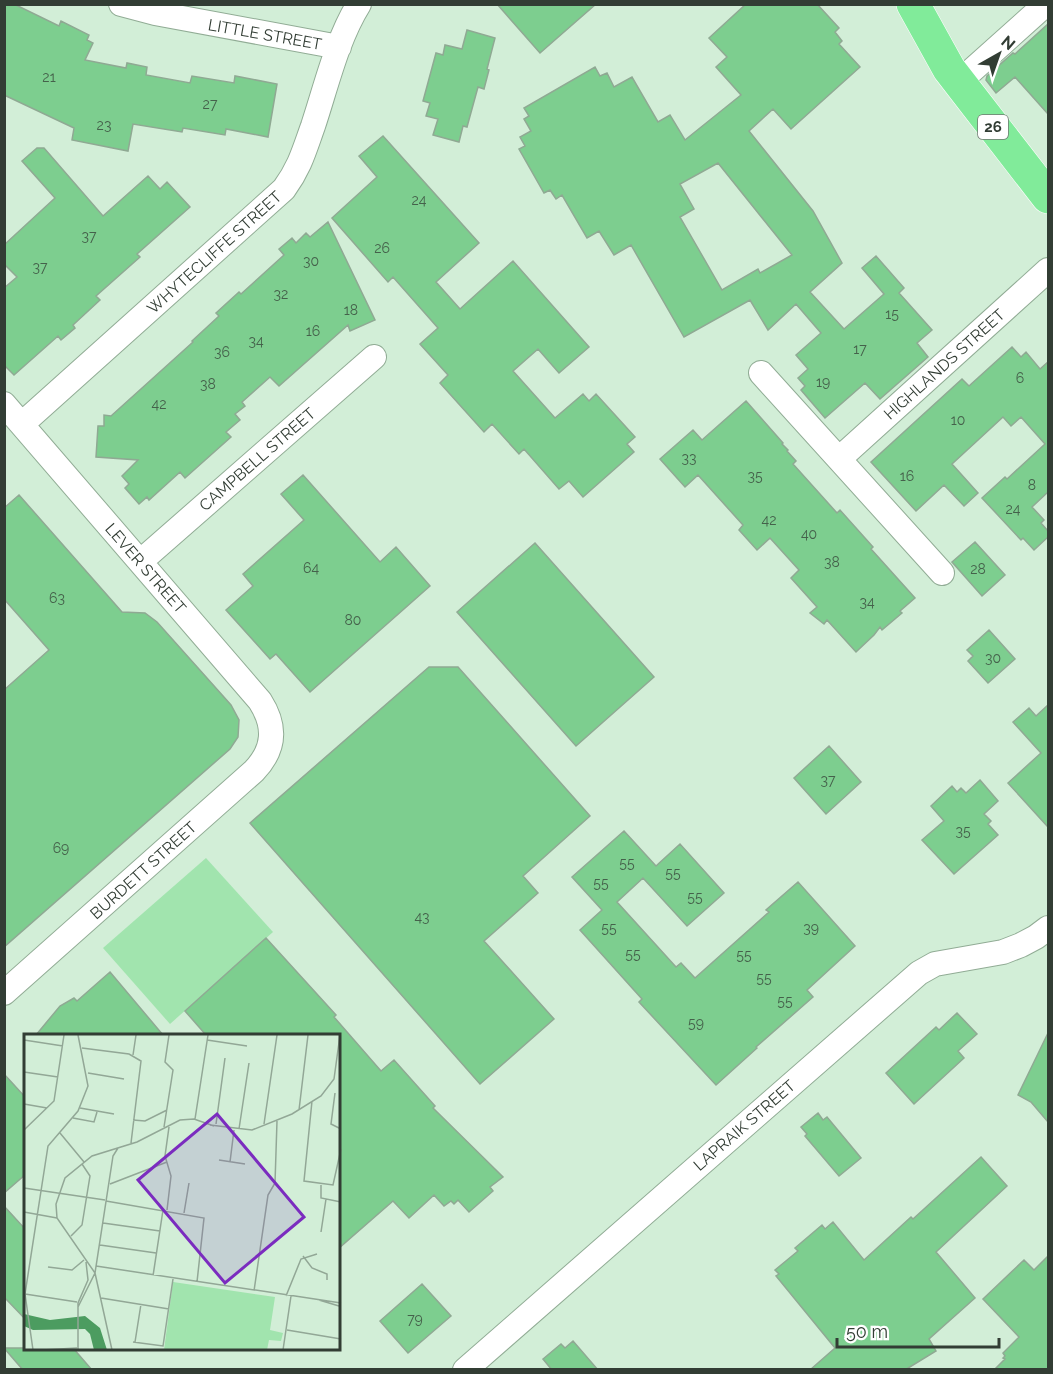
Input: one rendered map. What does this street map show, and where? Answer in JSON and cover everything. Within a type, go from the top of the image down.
[{"type":"highway","name":"26","points":[[888,4],[954,76],[1048,197]]},
{"type":"highway","name":"26","points":[[913,4],[954,76]]},
{"type":"street","name":"LITTLE STREET","points":[[121,4],[155,13],[339,47]]},
{"type":"street","name":"WHYTECLIFFE STREET","points":[[22,424],[284,189],[299,166],[339,47],[359,4]]},
{"type":"street","points":[[954,76],[1046,4]]},
{"type":"street","name":"HIGHLANDS STREET","points":[[839,459],[1048,270]]},
{"type":"street","name":"CAMPBELL STREET","points":[[141,561],[374,357]]},
{"type":"street","points":[[761,373],[942,573]]},
{"type":"street","name":"LEVER STREET","points":[[4,404],[260,701],[269,720],[271,740]]},
{"type":"street","name":"BURDETT STREET","points":[[4,993],[254,771],[268,753],[271,740]]},
{"type":"street","name":"LAPRAIK STREET","points":[[465,1370],[919,973],[935,964],[1003,952],[1036,937],[1048,928]]},
{"type":"green space","points":[[206,858],[273,932],[170,1024],[103,948]]},
{"type":"building","points":[[4,4],[14,4],[59,26],[61,21],[89,35],[87,40],[93,43],[85,60],[126,68],[127,63],[147,67],[146,75],[190,83],[192,76],[234,83],[235,76],[277,84],[268,137],[226,129],[225,135],[183,128],[182,132],[133,124],[128,151],[72,140],[74,128],[4,95]]},
{"type":"building","points":[[497,4],[596,4],[540,53]]},
{"type":"building","points":[[746,4],[817,4],[839,28],[835,32],[842,41],[839,44],[860,67],[791,129],[773,109],[749,131],[813,211],[842,263],[810,292],[844,329],[884,294],[862,268],[876,256],[904,288],[899,293],[932,330],[917,343],[928,357],[880,399],[865,383],[825,418],[801,390],[805,386],[798,378],[808,369],[796,355],[821,333],[796,304],[768,330],[750,300],[684,337],[631,245],[614,255],[599,231],[587,238],[562,195],[556,199],[550,190],[544,193],[519,149],[525,146],[520,137],[531,131],[524,119],[529,116],[524,108],[595,67],[600,76],[607,73],[614,87],[632,77],[658,122],[670,115],[685,140],[741,95],[716,67],[727,57],[709,38]],"holes":[[[718,163],[792,255],[760,273],[758,269],[722,290],[680,217],[694,209],[680,184]]]},
{"type":"building","points":[[1048,24],[1048,114],[1015,77],[996,93],[986,80],[987,76]]},
{"type":"building","points":[[467,30],[495,38],[484,89],[478,87],[467,127],[463,126],[459,142],[433,135],[438,119],[426,116],[430,103],[423,101],[436,53],[443,55],[445,45],[462,49]]},
{"type":"building","points":[[383,136],[479,243],[436,282],[460,309],[513,261],[589,347],[559,373],[538,349],[513,371],[555,418],[583,394],[589,401],[596,394],[635,437],[627,444],[634,452],[583,497],[569,481],[559,489],[524,449],[519,454],[492,424],[484,432],[440,383],[448,375],[420,344],[438,328],[393,277],[388,282],[332,218],[377,177],[359,156]]},
{"type":"building","points":[[37,148],[44,148],[103,216],[148,176],[160,189],[167,182],[190,207],[137,254],[140,257],[96,296],[100,300],[73,325],[75,328],[61,340],[58,336],[14,375],[4,365],[4,288],[17,277],[4,264],[4,245],[55,198],[22,161]]},
{"type":"building","points":[[328,222],[375,320],[350,331],[348,325],[279,386],[270,377],[242,402],[245,406],[235,414],[240,420],[226,432],[231,437],[185,478],[180,472],[149,500],[147,497],[139,504],[125,488],[129,484],[122,476],[138,460],[96,457],[98,426],[104,426],[104,415],[111,416],[193,342],[219,316],[216,313],[284,255],[279,249],[292,238],[296,243],[306,233],[310,237]]},
{"type":"building","points":[[1012,347],[1021,357],[1026,352],[1040,369],[1048,362],[1048,492],[1032,507],[1044,520],[1041,523],[1048,531],[1048,537],[1034,550],[1023,538],[1021,540],[982,498],[1005,477],[1007,479],[1045,444],[1021,417],[1011,426],[1003,417],[952,464],[978,493],[964,506],[944,485],[916,511],[871,462],[962,379],[969,386]]},
{"type":"building","points":[[746,401],[783,443],[796,461],[793,464],[837,513],[840,510],[915,598],[900,611],[902,613],[882,630],[880,627],[856,652],[827,620],[824,624],[810,613],[817,607],[791,578],[799,570],[770,538],[757,550],[739,530],[743,525],[698,475],[685,487],[660,459],[693,430],[702,440]]},
{"type":"building","points":[[303,475],[380,562],[396,547],[430,586],[310,692],[276,654],[270,659],[226,610],[253,586],[243,574],[304,520],[281,494]]},
{"type":"building","points":[[19,495],[122,612],[145,613],[157,622],[231,705],[239,720],[238,737],[230,749],[4,947],[4,690],[49,650],[4,599],[4,508]]},
{"type":"building","points":[[975,542],[1005,575],[982,596],[952,562]]},
{"type":"building","points":[[535,543],[654,677],[576,746],[457,612]]},
{"type":"building","points":[[989,630],[1015,659],[988,683],[968,661],[973,656],[967,650]]},
{"type":"building","points":[[429,667],[458,667],[590,816],[523,876],[538,893],[484,941],[554,1019],[480,1084],[250,823]]},
{"type":"building","points":[[1048,705],[1048,827],[1008,783],[1041,753],[1013,722],[1029,708],[1036,716]]},
{"type":"building","points":[[829,746],[861,782],[826,814],[794,778]]},
{"type":"building","points":[[980,780],[998,801],[984,814],[991,821],[988,824],[998,835],[954,874],[922,840],[944,821],[931,806],[952,786],[957,792],[961,788],[966,793]]},
{"type":"building","points":[[624,831],[656,866],[680,844],[724,893],[687,926],[643,878],[617,902],[676,967],[681,963],[695,978],[769,912],[766,910],[798,882],[855,946],[807,990],[813,997],[716,1085],[639,1002],[642,999],[580,930],[602,910],[572,877]]},
{"type":"building","points":[[266,938],[336,1015],[334,1017],[381,1071],[394,1060],[435,1106],[433,1108],[503,1177],[490,1187],[493,1191],[469,1212],[458,1200],[454,1204],[451,1201],[444,1206],[434,1195],[409,1218],[393,1201],[340,1247],[340,1034],[205,1034],[185,1011]]},
{"type":"building","points":[[110,972],[162,1034],[37,1034],[60,1006],[74,998],[77,1001]]},
{"type":"building","points":[[957,1013],[977,1034],[958,1051],[964,1058],[914,1104],[886,1073],[936,1027],[939,1030]]},
{"type":"building","points":[[1048,1033],[1048,1122],[1031,1102],[1018,1095]]},
{"type":"building","points":[[4,1074],[24,1096],[24,1176],[4,1193]]},
{"type":"building","points":[[818,1113],[823,1120],[827,1117],[861,1158],[839,1176],[805,1136],[807,1134],[801,1127]]},
{"type":"building","points":[[981,1157],[1007,1186],[936,1252],[975,1298],[929,1339],[936,1351],[905,1370],[810,1370],[835,1348],[776,1276],[779,1274],[775,1270],[798,1251],[795,1248],[822,1225],[825,1229],[833,1222],[864,1260]]},
{"type":"building","points":[[4,1206],[24,1228],[24,1318],[4,1297]]},
{"type":"building","points":[[1048,1256],[1048,1370],[994,1370],[1005,1359],[1003,1353],[1019,1337],[983,1299],[1024,1260],[1034,1270]]},
{"type":"building","points":[[422,1284],[451,1316],[408,1353],[380,1321]]},
{"type":"building","points":[[573,1341],[598,1370],[552,1370],[543,1359],[561,1344],[565,1348]]},
{"type":"building","points":[[4,1348],[75,1350],[92,1370],[23,1370]]}]
